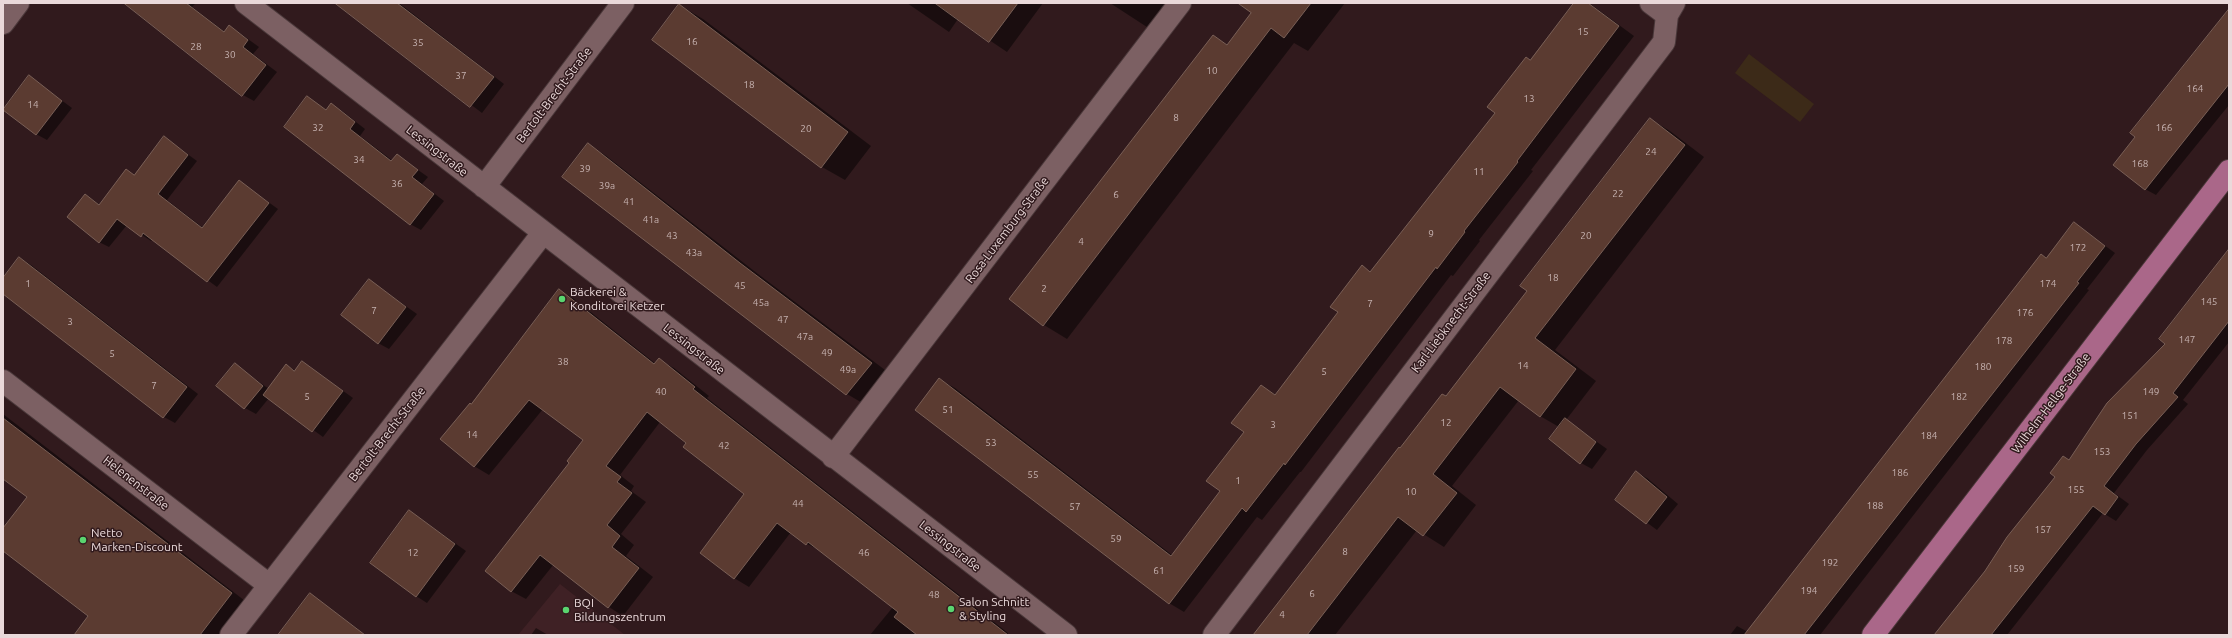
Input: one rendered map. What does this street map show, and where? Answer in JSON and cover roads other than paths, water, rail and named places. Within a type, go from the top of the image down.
[{"type":"main road","name":"Wilhelm-Hellge-Straße","points":[[1873,635],[2229,171]]},
{"type":"street","points":[[3,23],[18,3]]},
{"type":"street","name":"Lessingstraße","points":[[246,3],[833,456],[1053,631]]},
{"type":"street","name":"Bertolt-Brecht-Straße","points":[[484,187],[623,3]]},
{"type":"street","name":"Rosa-Luxemburg-Straße","points":[[833,456],[1180,3]]},
{"type":"street","name":"Karl-Liebknecht-Straße","points":[[1214,635],[1664,42],[1664,7]]},
{"type":"street","name":"Bertolt-Brecht-Straße","points":[[231,635],[544,233]]},
{"type":"street","name":"Helenenstraße","points":[[3,380],[269,585]]},
{"type":"place","name":"Bäckerei & Konditorei Ketzer","points":[[562,299]]},
{"type":"place","name":"Netto Marken-Discount","points":[[83,540]]},
{"type":"place","name":"Salon Schnitt & Styling","points":[[951,609]]},
{"type":"place","name":"BQI Bildungszentrum","points":[[566,610]]}]
